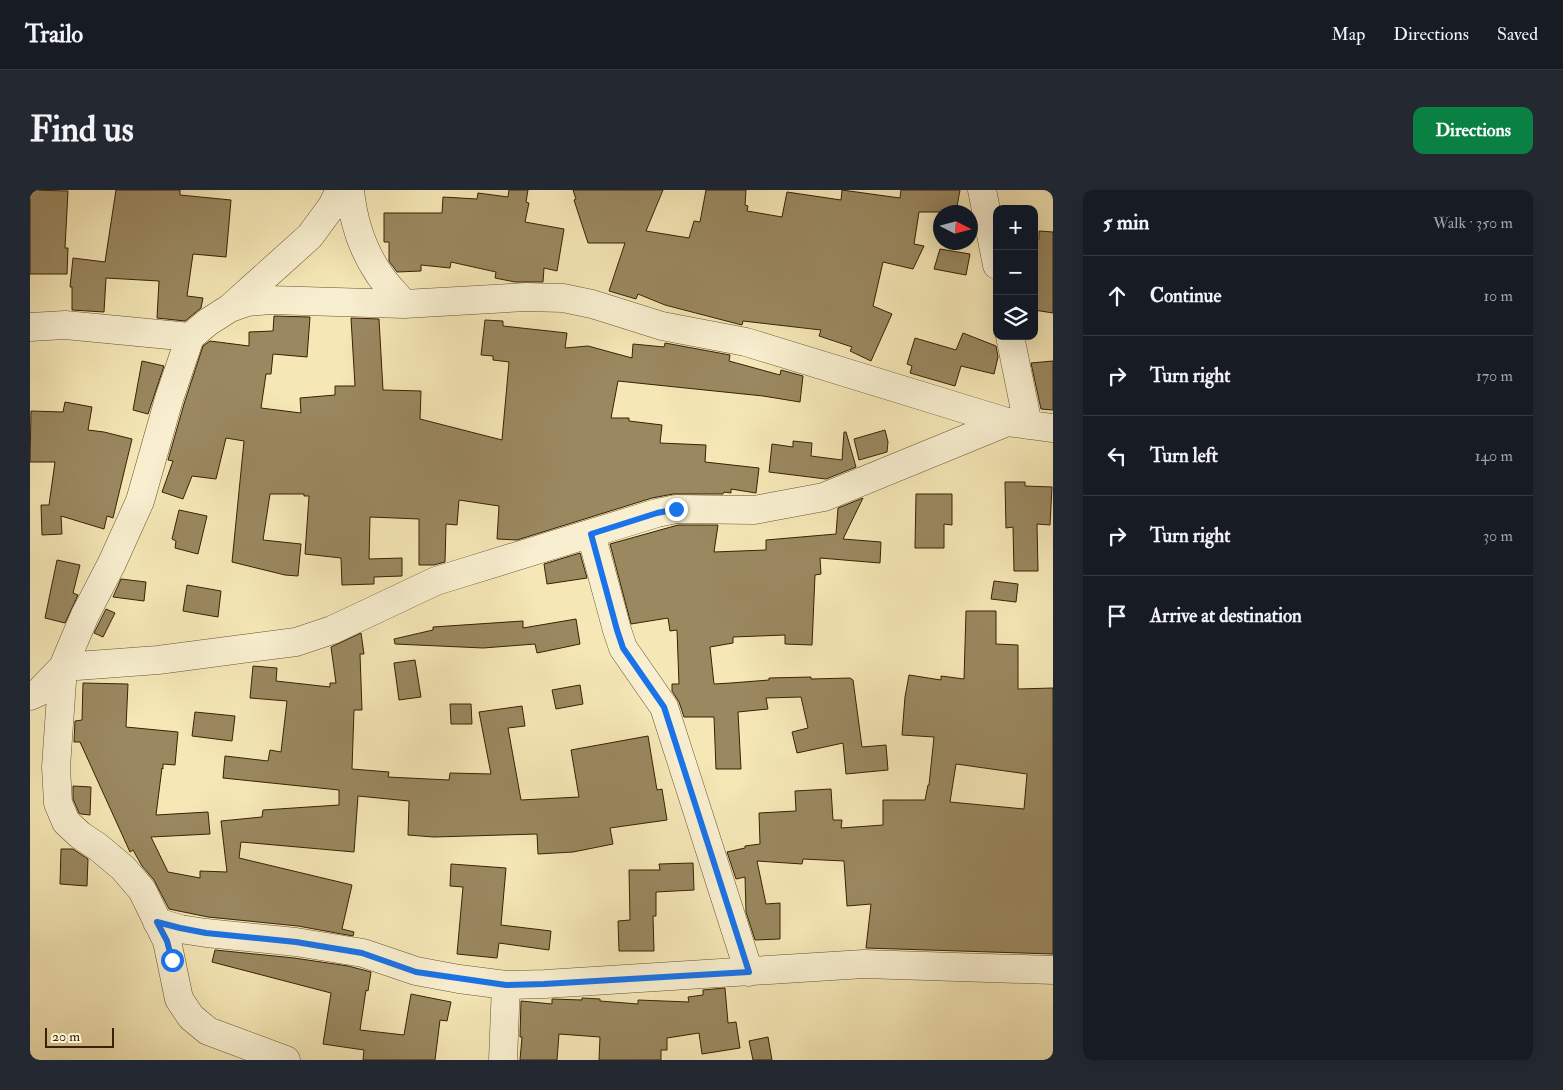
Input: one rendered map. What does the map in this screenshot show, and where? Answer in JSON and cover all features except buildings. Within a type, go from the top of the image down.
[{"type":"street","points":[[286,1060],[208,1031],[192,1017],[179,999],[167,941],[142,890],[123,868],[66,822],[58,802],[56,766],[63,667],[85,616],[140,502],[169,399],[190,336],[230,308],[310,236],[332,206],[340,190]]},
{"type":"street","points":[[350,190],[352,208],[362,242],[379,274],[404,304]]},
{"type":"street","points":[[982,190],[994,250]]},
{"type":"street","points":[[230,308],[247,302],[270,300],[404,304],[526,297],[563,298],[592,304],[662,326],[746,342],[1029,425]]},
{"type":"street","points":[[30,327],[65,325],[190,336]]},
{"type":"street","points":[[1011,340],[1029,425]]},
{"type":"street","points":[[30,696],[39,692],[63,667],[158,660],[296,642],[332,630],[436,581],[657,513],[676,509],[754,510],[824,497],[1029,425]]},
{"type":"street","points":[[591,534],[623,648],[664,707],[749,972]]},
{"type":"street","points":[[157,922],[206,933],[296,942],[362,953],[416,972],[506,985],[554,984],[864,964],[1053,970]]},
{"type":"street","points":[[503,1060],[506,985]]},
{"type":"route","points":[[172,960],[167,941],[157,922],[206,933],[296,942],[362,953],[416,972],[506,985],[749,972],[664,707],[623,648],[591,534],[657,513],[676,509]]}]
